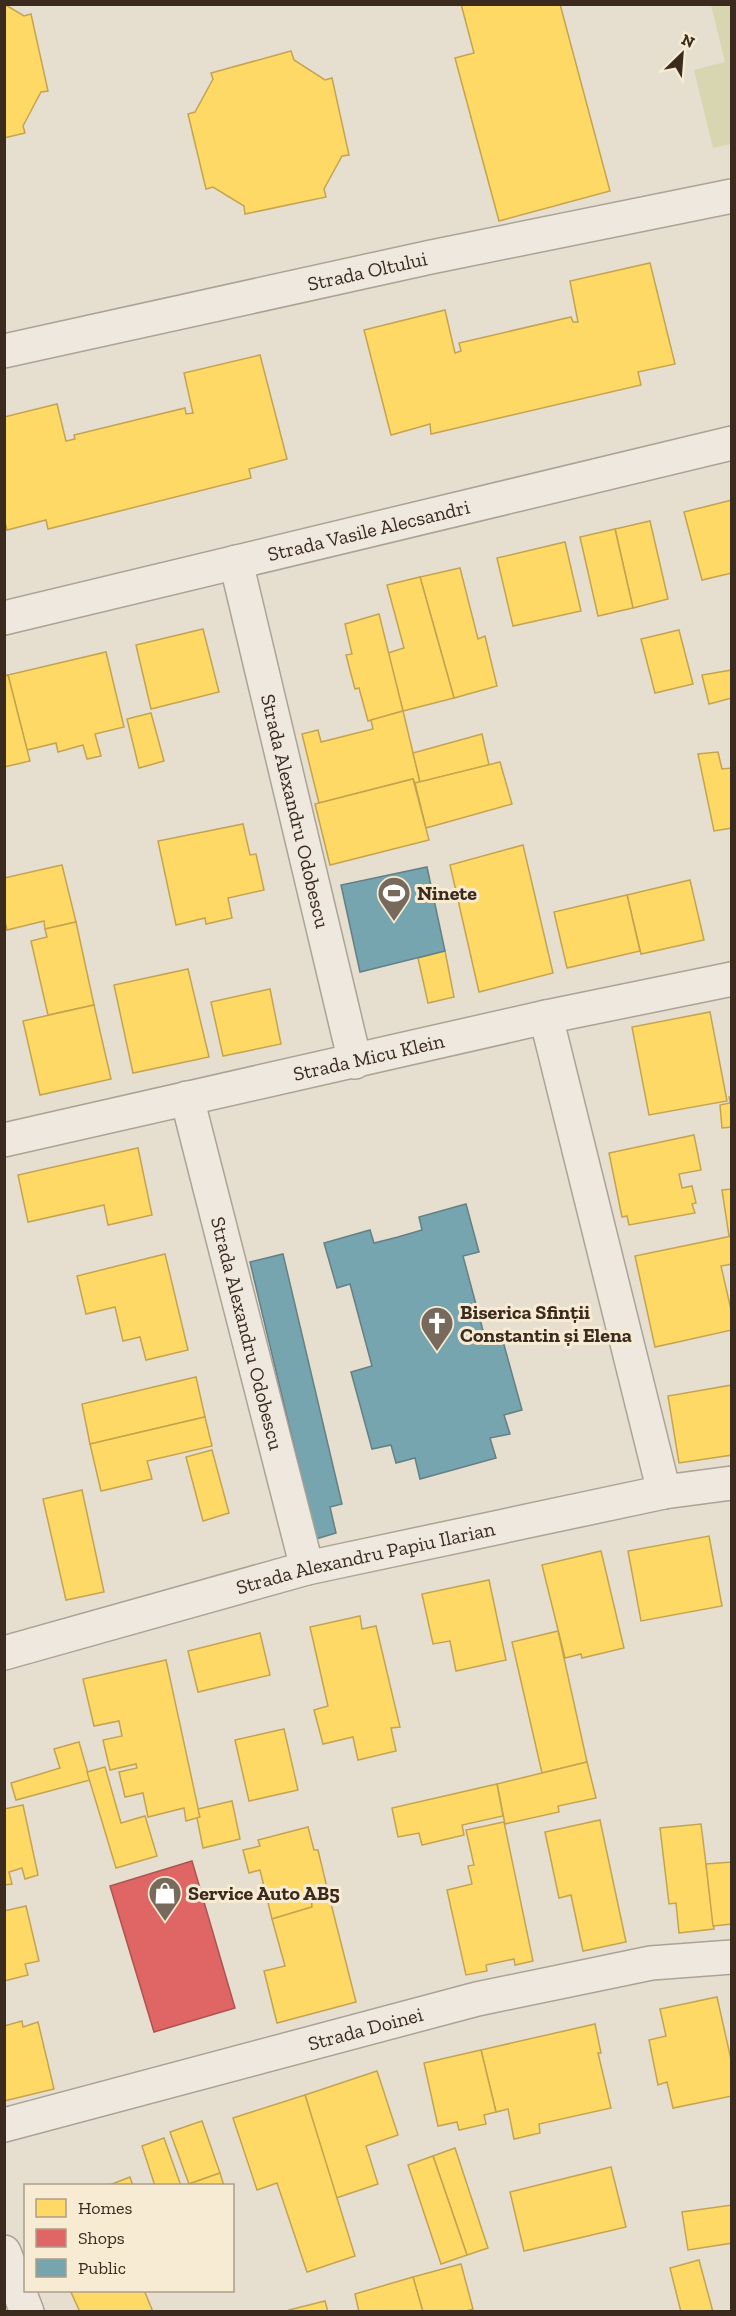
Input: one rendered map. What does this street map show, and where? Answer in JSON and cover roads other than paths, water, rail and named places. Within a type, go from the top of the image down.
[{"type":"street","name":"Strada Oltului","points":[[4,351],[431,257],[732,196]]},
{"type":"street","name":"Strada Vasile Alecsandri","points":[[4,618],[732,443]]},
{"type":"street","name":"Strada Alexandru Odobescu","points":[[236,562],[355,1062]]},
{"type":"street","name":"Strada Micu Klein","points":[[4,1140],[546,1017],[732,979]]},
{"type":"street","points":[[546,1017],[664,1492]]},
{"type":"street","name":"Strada Alexandru Odobescu","points":[[187,1098],[307,1568]]},
{"type":"street","name":"Strada Alexandru Papiu Ilarian","points":[[4,1653],[307,1568],[664,1492],[732,1483]]},
{"type":"street","name":"Strada Doinei","points":[[4,2125],[477,1999],[651,1963],[732,1957]]},
{"type":"street","points":[[4,2252],[27,2312]]},
{"type":"street","points":[[4,2286],[27,2312]]},
{"type":"place","name":"Ninete","points":[[394,922]]},
{"type":"place","name":"Biserica Sfinții Constantin și Elena","points":[[437,1352]]},
{"type":"place","name":"Service Auto AB5","points":[[165,1922]]}]
